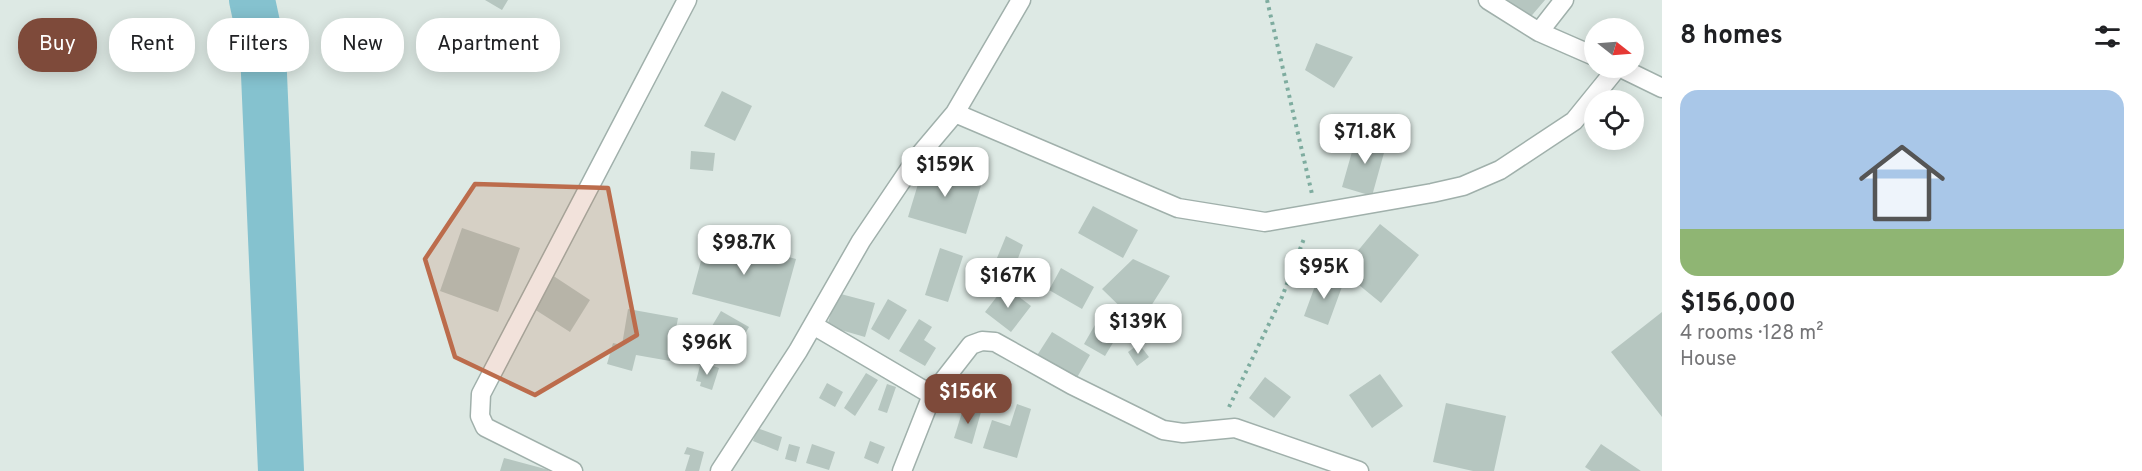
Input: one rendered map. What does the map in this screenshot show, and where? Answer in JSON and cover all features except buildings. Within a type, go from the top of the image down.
[{"type":"street","points":[[573,471],[485,427],[480,416],[481,393],[687,0]]},
{"type":"street","points":[[720,471],[813,325],[867,231],[917,158],[955,113],[1021,0]]},
{"type":"street","points":[[1488,0],[1539,32],[1584,52]]},
{"type":"street","points":[[1539,32],[1564,0]]},
{"type":"street","points":[[955,113],[1178,208],[1265,222],[1463,186],[1500,170],[1575,121],[1611,78]]},
{"type":"street","points":[[1640,78],[1662,88]]},
{"type":"street","points":[[813,325],[932,394]]},
{"type":"street","points":[[902,471],[932,394],[971,345],[982,341],[995,342],[1072,385],[1163,430],[1183,433],[1220,427],[1252,432],[1359,471]]},
{"type":"path","points":[[1220,427],[1282,297],[1312,215],[1311,184],[1267,0]]},
{"type":"highlighted area","points":[[475,184],[608,188],[637,335],[535,395],[455,357],[425,259]]},
{"type":"waterway","points":[[252,0],[263,51],[281,471]]}]
